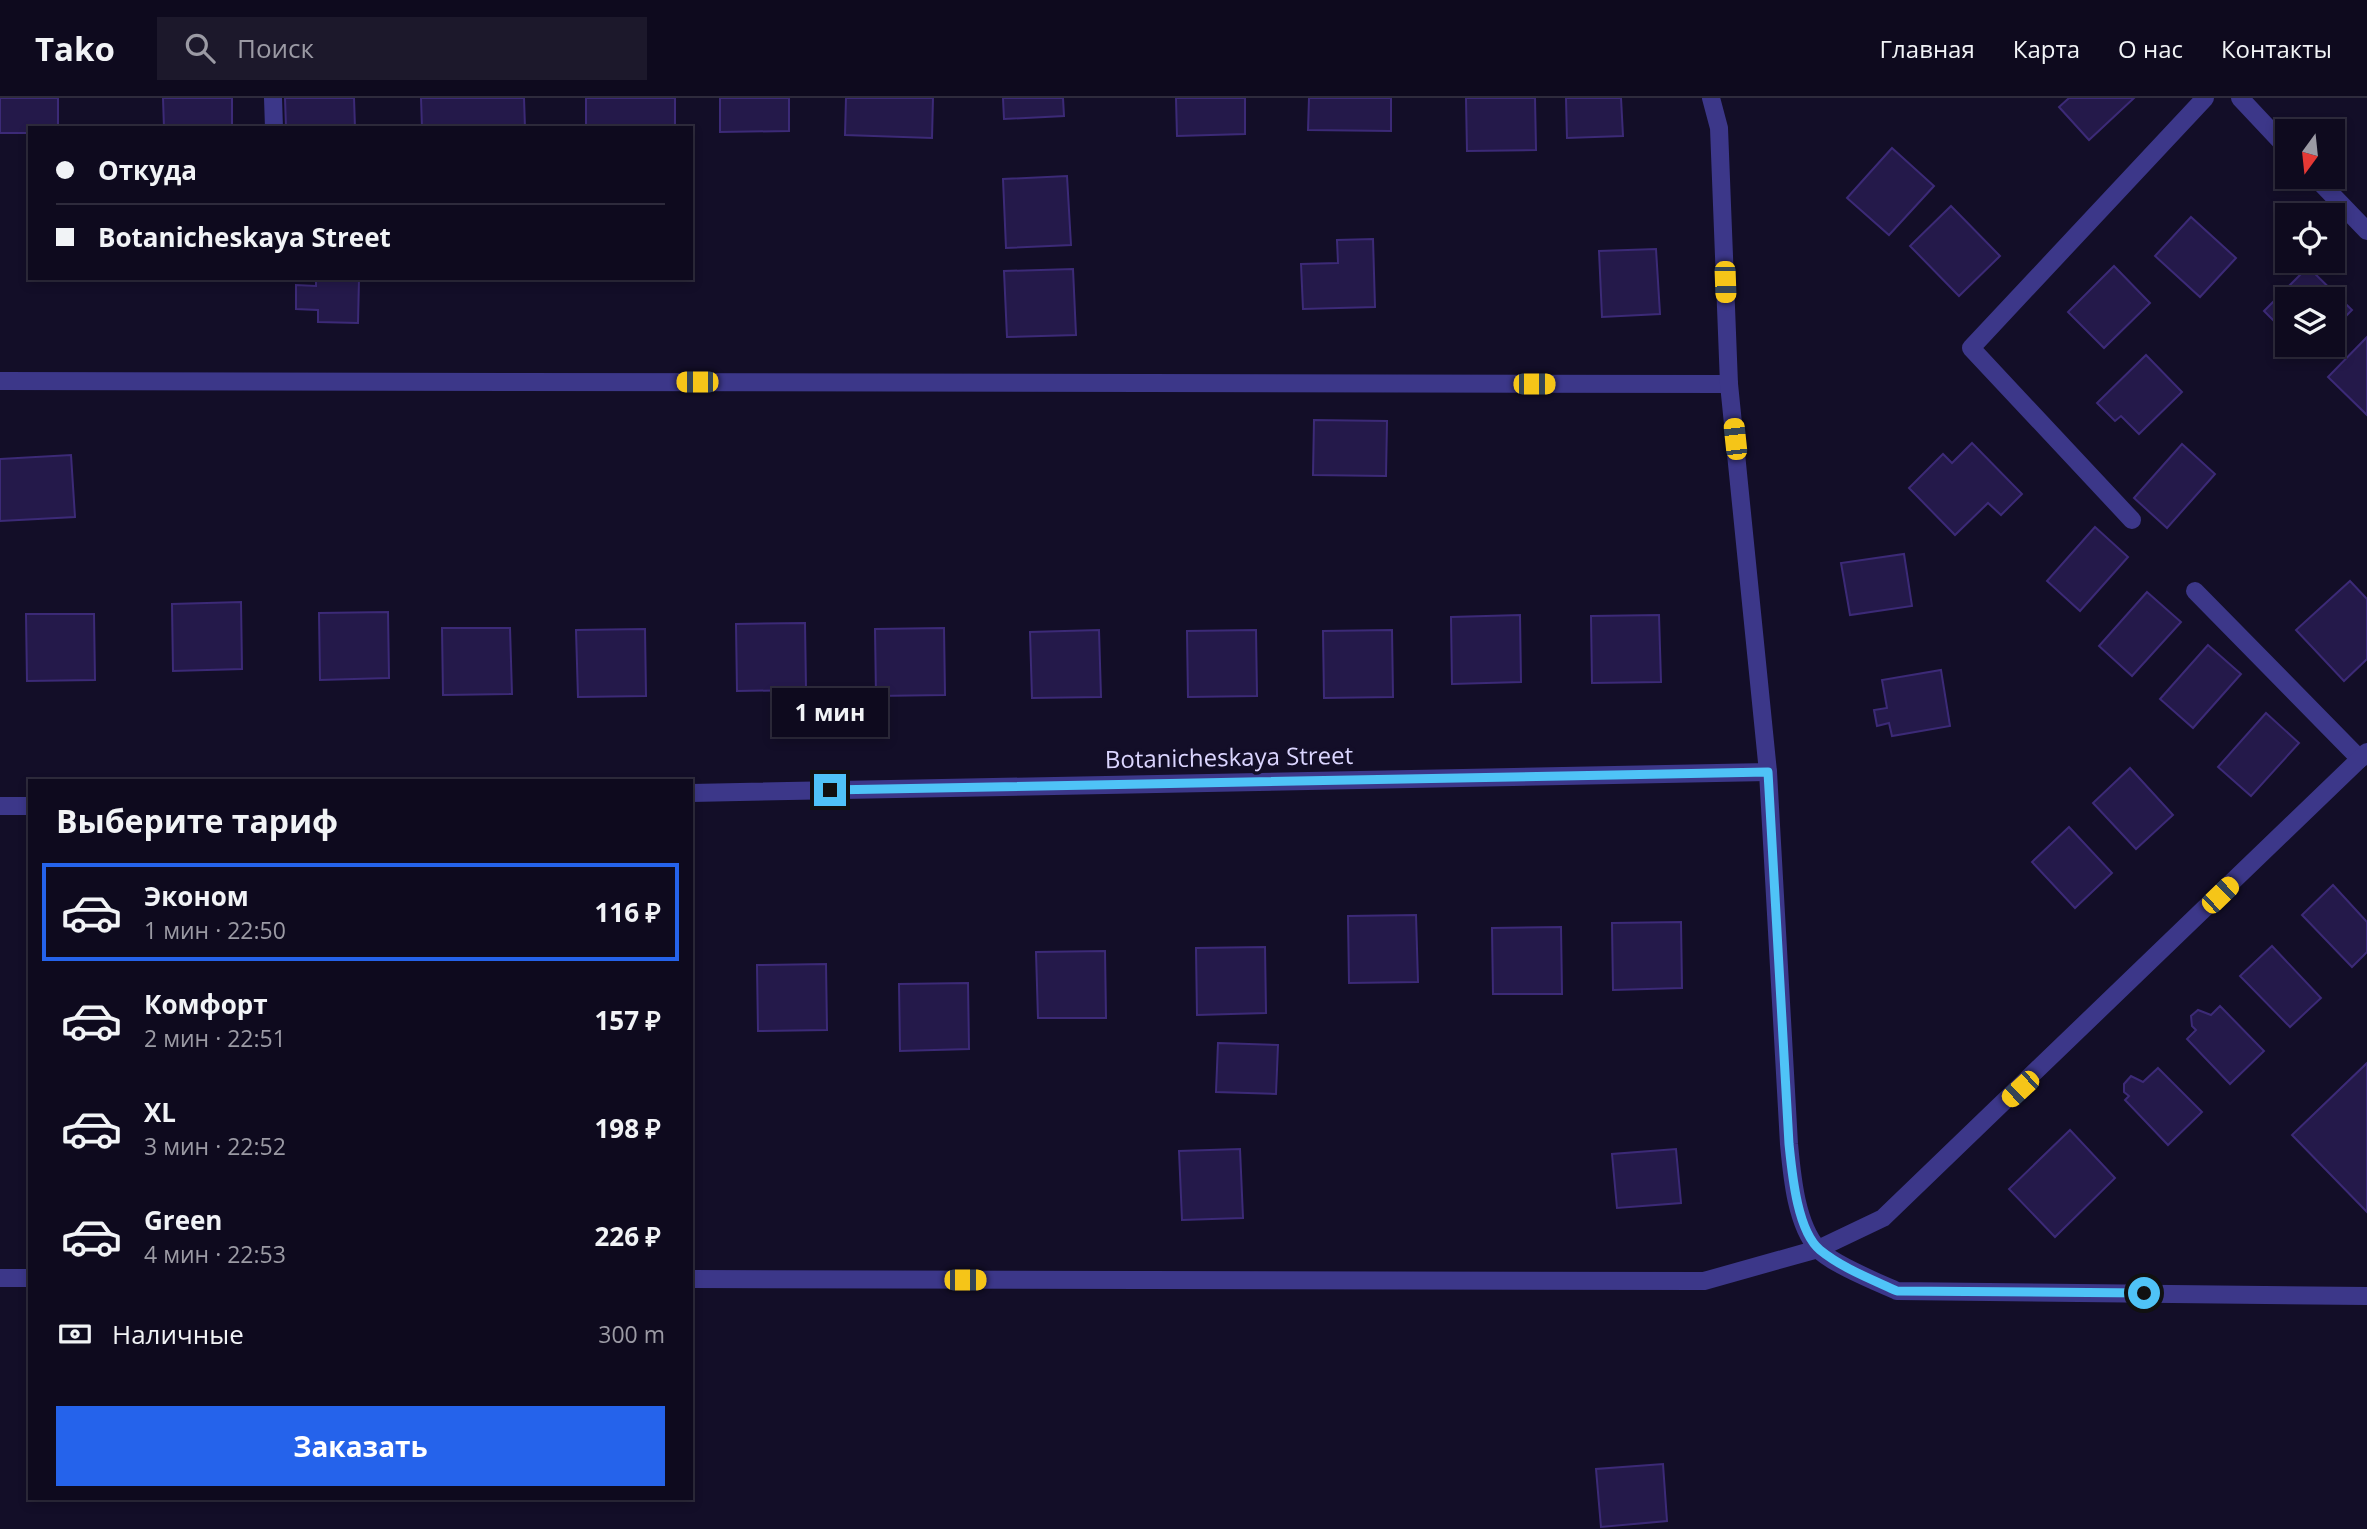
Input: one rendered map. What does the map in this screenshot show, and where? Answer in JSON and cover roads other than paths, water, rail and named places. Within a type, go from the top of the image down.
[{"type":"street","points":[[272,98],[274,126]]},
{"type":"street","points":[[1711,98],[1718,128],[1729,384],[1768,772],[1789,1144],[1796,1204],[1818,1249],[1860,1274],[1897,1291],[2367,1296]]},
{"type":"street","points":[[2132,520],[1971,348],[2206,98]]},
{"type":"street","points":[[2240,98],[2275,135]]},
{"type":"street","points":[[2327,189],[2367,231]]},
{"type":"street","points":[[0,381],[1729,384]]},
{"type":"street","points":[[693,1279],[1704,1281],[1818,1249],[1882,1218],[2020,1089],[2363,756],[2195,590]]},
{"type":"street","name":"Botanicheskaya Street","points":[[693,793],[1768,772]]},
{"type":"street","points":[[0,806],[28,806]]},
{"type":"street","points":[[0,1278],[28,1278]]}]
